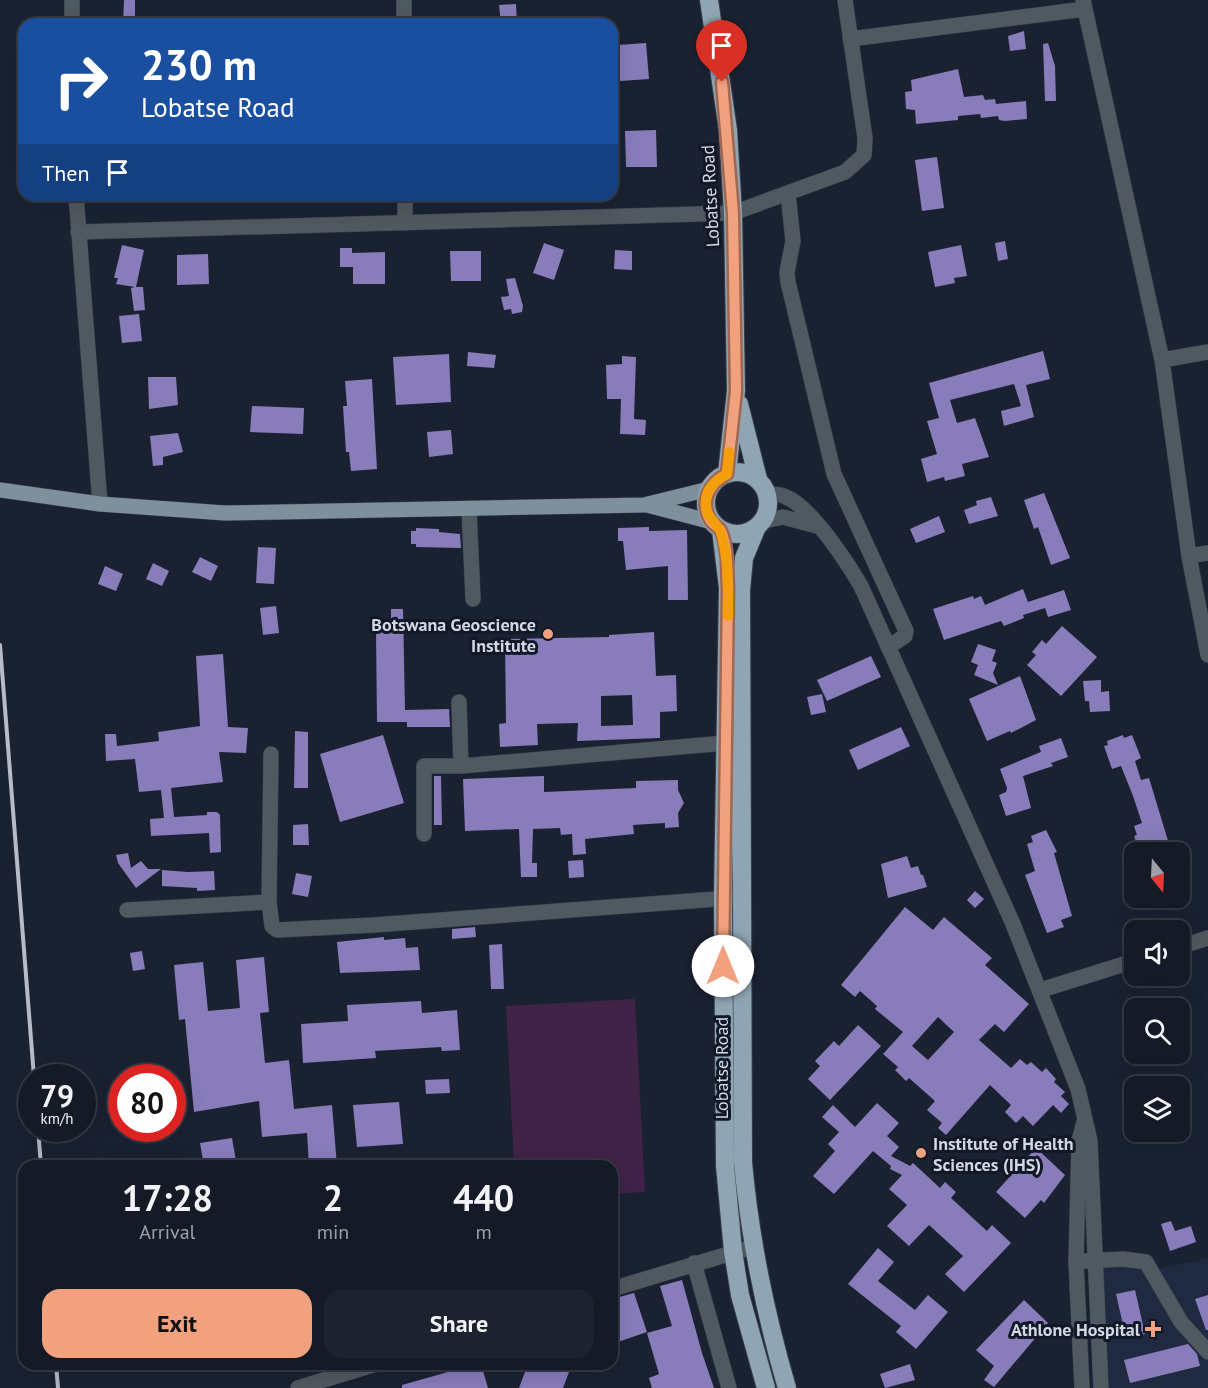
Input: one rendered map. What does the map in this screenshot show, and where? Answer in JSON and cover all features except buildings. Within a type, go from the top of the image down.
[{"type":"highway","name":"Lobatse Road","points":[[709,0],[728,130],[733,213],[736,391],[727,474]]},
{"type":"highway","name":"Lobatse Road","points":[[736,391],[769,508],[744,558],[741,590],[735,742],[723,897],[725,1166],[733,1251],[740,1295],[766,1388]]},
{"type":"highway","points":[[709,489],[717,479],[738,472],[763,486]]},
{"type":"highway","name":"Lobatse Road","points":[[709,489],[706,500],[707,512],[716,526],[728,588],[744,897],[743,1162],[752,1246],[771,1334],[787,1388]]},
{"type":"highway","points":[[716,526],[732,535],[745,534],[760,525]]},
{"type":"main road","points":[[0,490],[100,504],[225,513],[644,505],[709,489]]},
{"type":"main road","points":[[644,505],[716,526]]},
{"type":"street","points":[[72,0],[72,18]]},
{"type":"street","points":[[404,0],[404,18]]},
{"type":"street","points":[[78,232],[733,213],[845,172],[855,166],[864,155],[865,138],[845,0]]},
{"type":"street","points":[[850,39],[1084,4],[1162,360],[1189,556],[1208,655]]},
{"type":"street","points":[[788,193],[793,241],[787,272],[788,282],[828,457],[906,631],[904,636],[888,647]]},
{"type":"street","points":[[76,201],[100,504]]},
{"type":"street","points":[[405,201],[405,223]]},
{"type":"street","points":[[1162,360],[1208,352]]},
{"type":"street","points":[[763,486],[794,501],[851,569],[1041,990],[1078,1089],[1090,1141],[1093,1261],[1101,1388]]},
{"type":"street","points":[[469,509],[472,599]]},
{"type":"street","points":[[760,525],[783,517],[817,526]]},
{"type":"street","points":[[1189,556],[1208,553]]},
{"type":"street","points":[[459,702],[461,766]]},
{"type":"street","points":[[424,834],[424,766],[461,766],[735,742]]},
{"type":"street","points":[[271,754],[269,902],[272,926],[282,931],[744,897]]},
{"type":"street","points":[[127,910],[269,902]]},
{"type":"street","points":[[1190,944],[1208,938]]},
{"type":"street","points":[[1041,990],[1124,964]]},
{"type":"street","points":[[1082,1388],[1077,1262],[1078,1141],[1084,1122]]},
{"type":"street","points":[[618,1287],[752,1246]]},
{"type":"street","points":[[1077,1262],[1123,1259],[1142,1260],[1150,1265],[1181,1322],[1208,1352]]},
{"type":"street","points":[[694,1263],[729,1388]]},
{"type":"street","points":[[298,1388],[356,1370]]},
{"type":"shaded area","points":[[635,999],[645,1192],[618,1194],[618,1160],[514,1160],[506,1006]]},
{"type":"shaded area","name":"Athlone Hospital","points":[[1208,1258],[1208,1388],[1101,1388],[1093,1261],[1153,1270]]},
{"type":"railway","points":[[0,645],[33,1064]]},
{"type":"railway","points":[[39,1142],[41,1160]]},
{"type":"railway","points":[[56,1370],[58,1388]]},
{"type":"slow traffic","points":[[728,616],[728,588],[721,530],[712,522],[707,512],[706,500],[709,489],[717,479],[727,474],[729,452]]},
{"type":"place","name":"Botswana Geoscience Institute","points":[[548,634]]},
{"type":"place","name":"Institute of Health Sciences (IHS)","points":[[921,1153]]},
{"type":"place","name":"Athlone Hospital","points":[[1153,1329]]},
{"type":"route","points":[[722,82],[728,130],[733,213],[736,391],[727,474],[717,479],[709,489],[706,500],[707,512],[712,522],[721,530],[728,588],[723,966]]}]
